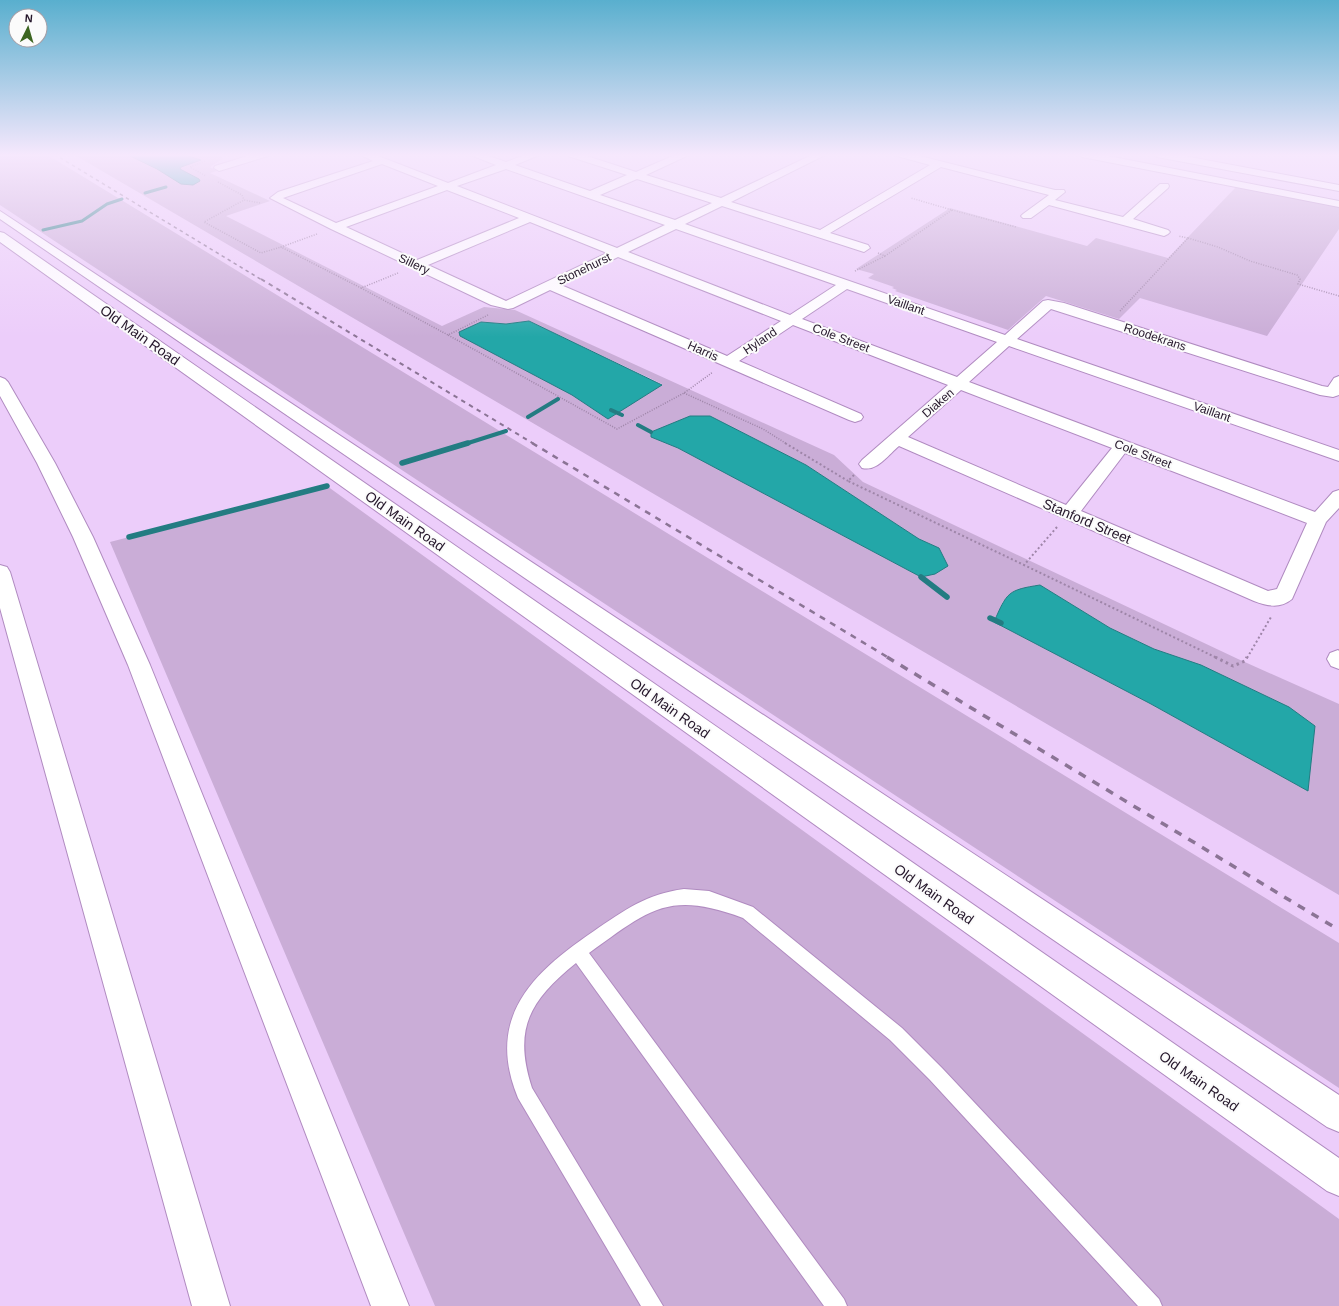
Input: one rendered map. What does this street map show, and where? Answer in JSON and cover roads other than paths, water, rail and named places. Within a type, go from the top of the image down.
[{"type":"main road","name":"Old Main Road","points":[[1,215],[1339,1115]]},
{"type":"main road","name":"Sillery","points":[[313,215],[335,227],[502,304]]},
{"type":"main road","points":[[335,227],[368,215]]},
{"type":"main road","name":"Cole Street","points":[[522,215],[792,320],[1318,520]]},
{"type":"main road","name":"Vaillant","points":[[647,215],[1339,456]]},
{"type":"main road","name":"Stonehurst","points":[[502,304],[551,285],[696,215]]},
{"type":"main road","points":[[762,215],[864,248]]},
{"type":"main road","points":[[821,234],[854,215]]},
{"type":"main road","points":[[1102,215],[1164,232]]},
{"type":"main road","points":[[1123,220],[1130,215]]},
{"type":"main road","points":[[417,265],[530,218]]},
{"type":"main road","name":"Old Main Road","points":[[0,236],[1339,1179]]},
{"type":"main road","name":"Hyland","points":[[728,362],[792,320],[842,283]]},
{"type":"main road","name":"Harris","points":[[551,285],[855,417]]},
{"type":"main road","name":"Roodekrans","points":[[1008,340],[1046,305],[1052,304],[1314,388],[1333,392],[1339,381]]},
{"type":"main road","name":"Diaken","points":[[868,464],[1008,340]]},
{"type":"main road","points":[[0,382],[46,463],[83,537],[136,658],[390,1306]]},
{"type":"main road","name":"Stanford Street","points":[[897,439],[1261,596],[1280,598],[1318,520]]},
{"type":"main road","points":[[1069,513],[1122,446]]},
{"type":"main road","points":[[1318,520],[1339,496]]},
{"type":"main road","points":[[0,572],[211,1306]]},
{"type":"lane","points":[[653,1306],[524,1092],[516,1064],[515,1039],[521,1016],[533,995],[554,971],[577,952],[632,913],[659,901],[685,897],[704,898],[748,912],[774,932],[906,1044],[972,1111],[1152,1306]]},
{"type":"lane","points":[[577,952],[837,1306]]},
{"type":"waterway","points":[[43,230],[82,221],[91,215]]},
{"type":"waterway","points":[[528,417],[558,399]]},
{"type":"waterway","points":[[611,410],[622,415]]},
{"type":"waterway","points":[[638,425],[651,432]]},
{"type":"waterway","points":[[465,444],[506,431]]},
{"type":"waterway","points":[[402,463],[468,443]]},
{"type":"waterway","points":[[129,537],[327,486]]},
{"type":"waterway","points":[[921,577],[947,597]]},
{"type":"waterway","points":[[990,618],[1001,623]]},
{"type":"railway","points":[[155,215],[262,280]]},
{"type":"railway","points":[[261,279],[534,444]]},
{"type":"railway","points":[[532,443],[889,658]]},
{"type":"railway","points":[[887,657],[1339,930]]}]
